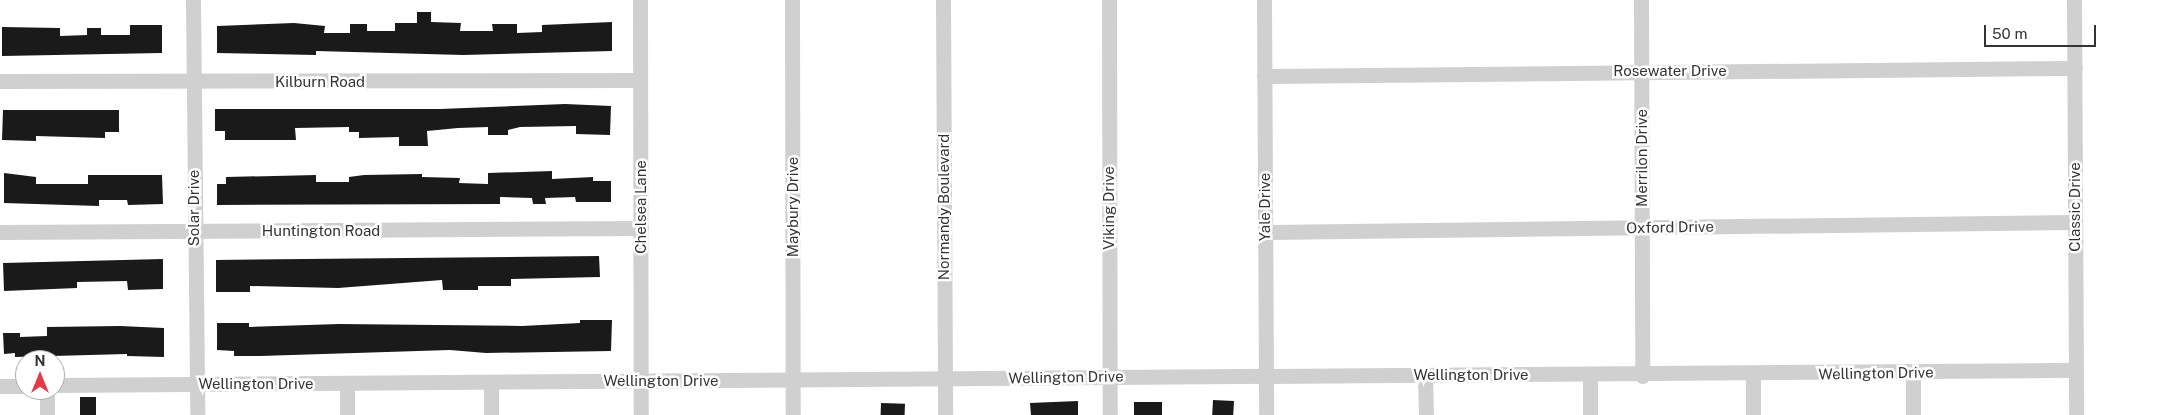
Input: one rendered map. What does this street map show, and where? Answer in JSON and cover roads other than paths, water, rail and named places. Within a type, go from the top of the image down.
[{"type":"street","name":"Solar Drive","points":[[193,0],[196,415]]},
{"type":"street","name":"Chelsea Lane","points":[[640,0],[641,415]]},
{"type":"street","name":"Maybury Drive","points":[[792,0],[793,415]]},
{"type":"street","name":"Normandy Boulevard","points":[[943,0],[945,415]]},
{"type":"street","name":"Viking Drive","points":[[1109,0],[1110,415]]},
{"type":"street","name":"Yale Drive","points":[[1264,0],[1266,415]]},
{"type":"street","name":"Merrilon Drive","points":[[1641,0],[1642,376]]},
{"type":"street","name":"Classic Drive","points":[[2074,0],[2076,415]]},
{"type":"street","name":"Rosewater Drive","points":[[1264,76],[2075,68]]},
{"type":"street","name":"Kilburn Road","points":[[0,81],[194,83],[640,80]]},
{"type":"street","name":"Oxford Drive","points":[[1265,232],[2075,222]]},
{"type":"street","name":"Huntington Road","points":[[0,232],[641,228]]},
{"type":"street","name":"Wellington Drive","points":[[65,386],[1266,375],[1642,376],[2076,370]]},
{"type":"street","points":[[1913,373],[1913,415]]},
{"type":"street","points":[[1753,374],[1753,415]]},
{"type":"street","points":[[1425,375],[1426,415]]},
{"type":"street","points":[[1590,375],[1590,415]]},
{"type":"street","points":[[491,382],[491,415]]},
{"type":"street","points":[[347,383],[347,415]]},
{"type":"street","points":[[0,386],[15,386]]},
{"type":"street","points":[[48,400],[48,415]]}]
